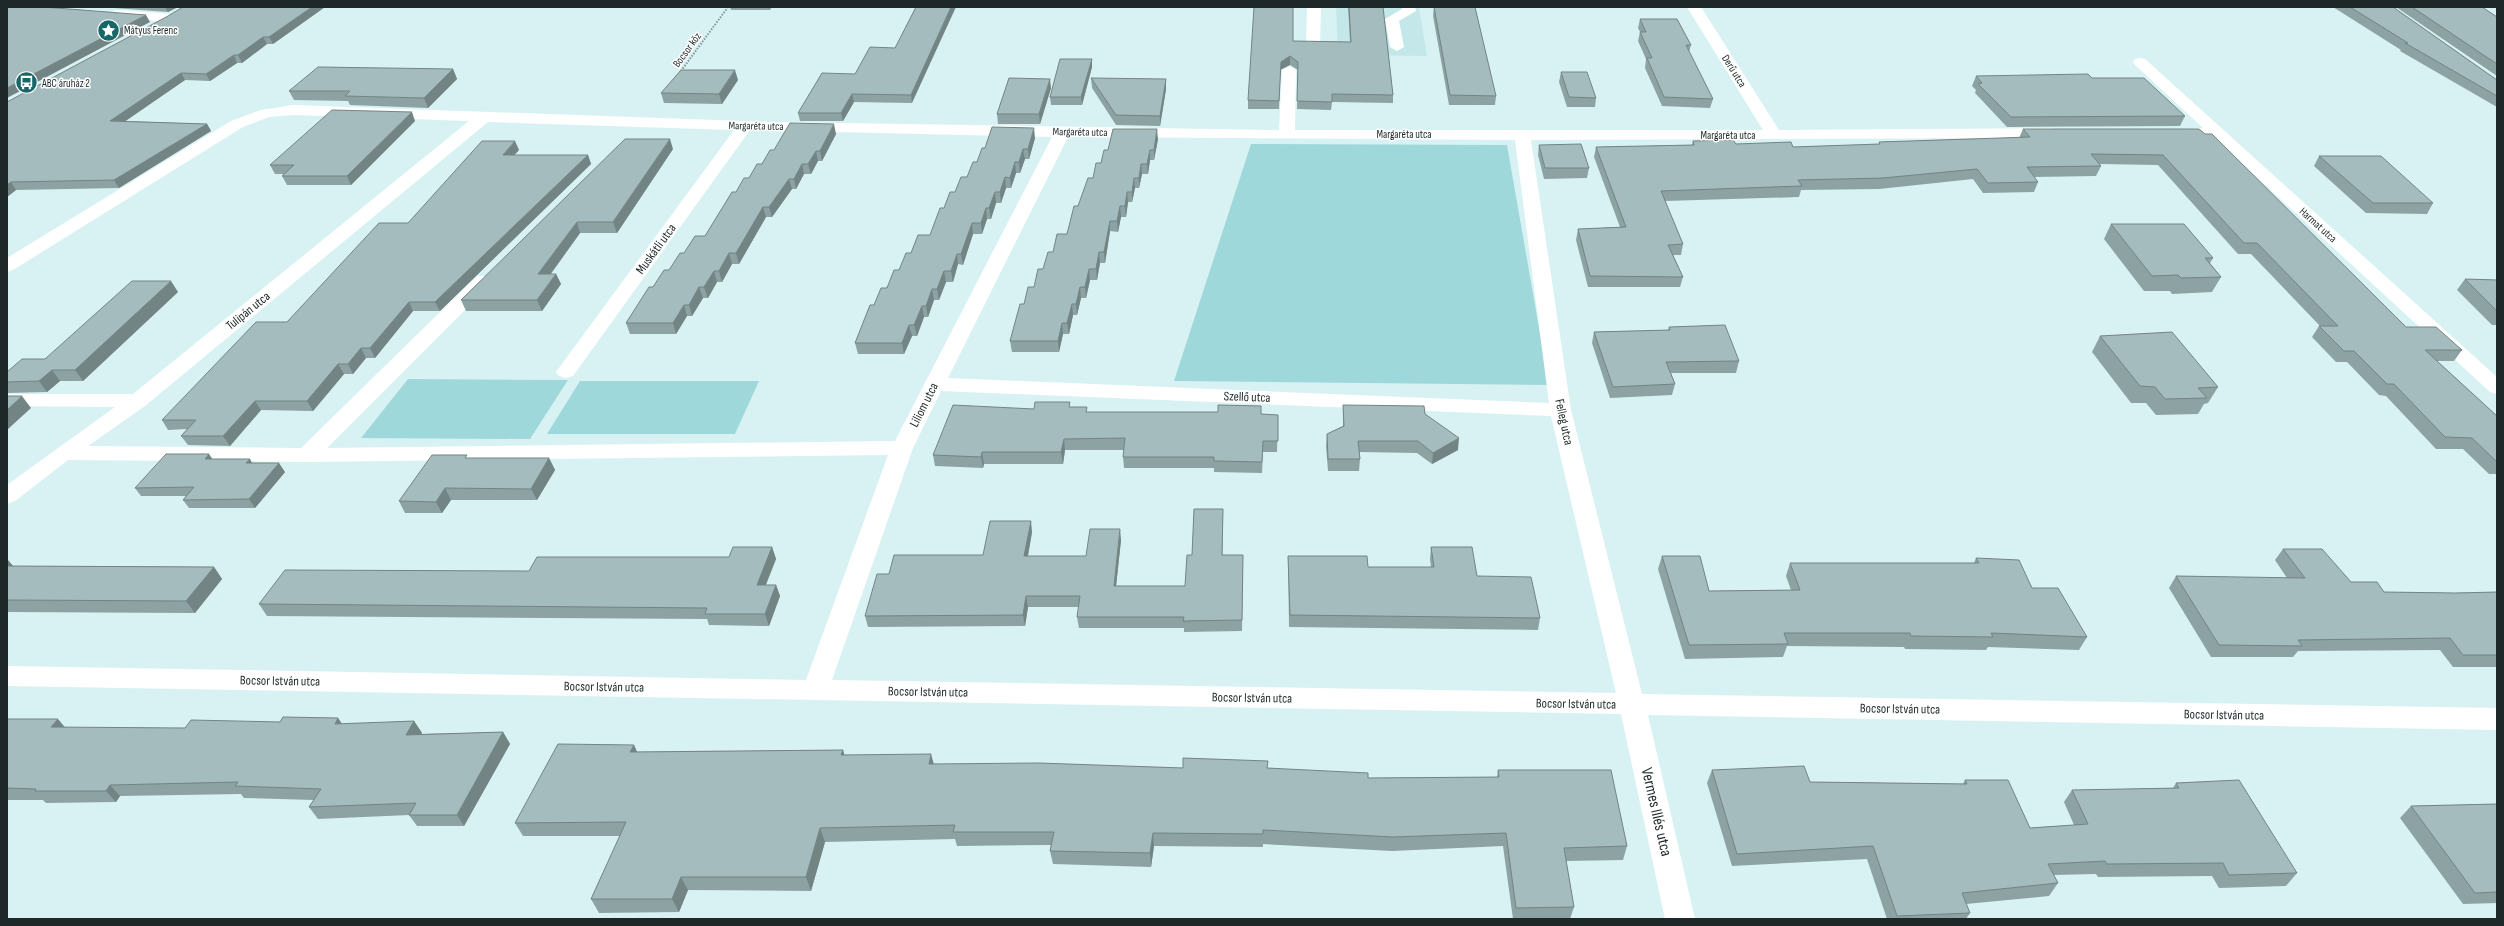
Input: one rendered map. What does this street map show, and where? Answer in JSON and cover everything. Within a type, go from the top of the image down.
[{"type":"street","points":[[1313,46],[1314,7]]},
{"type":"street","points":[[1397,47],[1392,19],[1409,12],[1408,7]]},
{"type":"street","name":"Derű utca","points":[[1694,7],[1774,135]]},
{"type":"street","points":[[104,13],[171,18]]},
{"type":"street","name":"Harmat utca","points":[[2140,62],[2497,388]]},
{"type":"street","points":[[1287,134],[1289,70]]},
{"type":"street","name":"Margaréta utca","points":[[7,266],[237,124],[252,117],[266,113],[293,110],[483,118],[745,126],[1062,132],[1774,135],[2066,133]]},
{"type":"street","name":"Tulipán utca","points":[[7,496],[63,453],[138,401],[483,118]]},
{"type":"street","points":[[627,139],[644,123]]},
{"type":"street","name":"Muskátli utca","points":[[566,372],[745,126]]},
{"type":"street","name":"Liliom utca","points":[[815,690],[902,448],[1062,132]]},
{"type":"street","points":[[2161,133],[2217,132]]},
{"type":"street","name":"Felleg utca","points":[[1522,134],[1560,410],[1632,704]]},
{"type":"street","points":[[307,455],[498,267]]},
{"type":"street","name":"Szellő utca","points":[[934,384],[1560,410]]},
{"type":"street","points":[[7,400],[138,401]]},
{"type":"street","points":[[63,453],[307,455],[902,448]]},
{"type":"street","name":"Bocsor István utca","points":[[7,676],[2497,719]]},
{"type":"street","name":"Vermes Illés utca","points":[[1632,704],[1680,919]]},
{"type":"path","name":"Bocsor köz","points":[[677,78],[728,7]]},
{"type":"shaded area","points":[[1336,7],[1419,7],[1427,56],[1338,55]]},
{"type":"shaded area","points":[[1251,144],[1507,145],[1549,385],[1174,381]]},
{"type":"shaded area","points":[[408,379],[568,380],[530,439],[361,438]]},
{"type":"shaded area","points":[[580,381],[759,381],[735,434],[547,434]]},
{"type":"building","points":[[7,7],[43,7],[146,15],[7,88]]},
{"type":"building","points":[[183,7],[312,7],[269,37],[263,37],[238,55],[234,55],[206,74],[181,73],[110,121],[207,124],[114,180],[11,182],[7,185],[7,102]]},
{"type":"building","points":[[916,7],[951,7],[911,95],[852,94],[841,113],[798,113],[822,73],[855,74],[870,47],[895,48]]},
{"type":"building","points":[[1254,7],[1293,7],[1293,41],[1351,42],[1349,7],[1383,7],[1393,95],[1332,94],[1332,102],[1297,101],[1298,62],[1290,56],[1281,62],[1279,101],[1248,100]]},
{"type":"building","points":[[1434,7],[1475,7],[1496,96],[1450,95]]},
{"type":"building","points":[[2350,7],[2393,7],[2497,80],[2497,96],[2405,43],[2408,43]]},
{"type":"building","points":[[2412,7],[2482,7],[2497,17],[2497,64]]},
{"type":"building","points":[[1640,19],[1677,19],[1691,45],[1686,45],[1713,99],[1664,97],[1647,58],[1652,58],[1640,32],[1646,32]]},
{"type":"building","points":[[1060,59],[1092,59],[1081,97],[1050,97]]},
{"type":"building","points":[[318,67],[453,69],[424,98],[345,96],[350,91],[289,91]]},
{"type":"building","points":[[681,70],[735,70],[719,94],[661,93]]},
{"type":"building","points":[[1561,72],[1587,72],[1596,98],[1569,97]]},
{"type":"building","points":[[2088,74],[2092,78],[2144,78],[2185,116],[2011,117],[1978,84],[1982,83],[1976,76]]},
{"type":"building","points":[[1009,78],[1050,79],[1039,114],[997,114]]},
{"type":"building","points":[[1091,78],[1166,79],[1160,116],[1116,115]]},
{"type":"building","points":[[332,110],[412,112],[347,176],[282,176],[294,165],[270,165]]},
{"type":"building","points":[[790,123],[834,124],[820,151],[816,151],[808,164],[802,164],[794,179],[789,179],[769,207],[763,207],[736,253],[729,253],[719,271],[714,271],[704,287],[699,287],[689,305],[684,305],[673,323],[626,323],[649,287],[653,287],[664,270],[669,270],[680,253],[684,253],[695,236],[705,236],[732,192],[736,192],[744,178],[749,178],[757,164],[762,164],[770,150],[774,150]]},
{"type":"building","points":[[992,127],[1034,128],[1028,149],[1023,149],[1019,162],[1015,162],[1010,178],[1005,177],[1000,192],[995,192],[989,208],[986,208],[981,223],[972,223],[961,254],[957,254],[951,271],[944,271],[937,289],[932,289],[926,306],[922,306],[914,325],[909,325],[902,343],[855,343],[870,305],[874,305],[881,288],[887,288],[894,270],[899,270],[906,253],[911,253],[918,235],[930,235],[940,208],[944,208],[950,192],[955,192],[961,177],[967,177],[973,162],[977,162],[982,148],[985,148]]},
{"type":"building","points":[[1113,129],[1157,129],[1154,150],[1150,150],[1147,164],[1141,164],[1139,178],[1134,178],[1132,192],[1127,192],[1125,206],[1120,206],[1117,221],[1110,221],[1104,252],[1099,252],[1096,269],[1089,269],[1085,287],[1080,287],[1076,304],[1072,304],[1067,323],[1062,323],[1058,341],[1010,341],[1020,304],[1024,304],[1028,287],[1034,287],[1038,269],[1043,269],[1048,252],[1053,252],[1057,234],[1067,234],[1074,206],[1078,206],[1088,178],[1093,178],[1096,163],[1101,163],[1104,150],[1108,150]]},
{"type":"building","points":[[2023,129],[2199,129],[2205,134],[2212,134],[2406,327],[2436,327],[2462,350],[2425,350],[2497,416],[2497,462],[2472,438],[2445,437],[2394,384],[2387,384],[2354,351],[2344,351],[2319,326],[2338,326],[2257,243],[2244,243],[2163,155],[2091,154],[2101,166],[2027,167],[2038,182],[1988,183],[1977,169],[1883,178],[1798,180],[1802,186],[1661,191],[1683,244],[1668,245],[1683,277],[1590,276],[1578,229],[1626,227],[1596,147],[1694,145],[1693,141],[1733,140],[1736,144],[1791,142],[1793,147],[1880,144],[1879,142],[2030,137]]},
{"type":"building","points":[[625,139],[670,139],[613,222],[577,222],[538,274],[556,274],[537,300],[461,300]]},
{"type":"building","points":[[482,141],[515,141],[503,155],[588,155],[435,302],[409,302],[370,348],[361,348],[348,364],[338,364],[307,401],[255,401],[223,436],[181,436],[196,420],[162,420],[256,322],[287,322],[379,223],[408,223]]},
{"type":"building","points":[[1581,144],[1589,168],[1545,168],[1539,145]]},
{"type":"building","points":[[2319,156],[2381,156],[2433,203],[2373,203]]},
{"type":"building","points":[[2111,224],[2184,224],[2213,258],[2205,258],[2221,277],[2181,278],[2178,275],[2152,276]]},
{"type":"building","points":[[2465,279],[2497,280],[2497,311]]},
{"type":"building","points":[[132,281],[171,281],[75,370],[52,370],[39,381],[7,382],[7,372],[22,359],[45,359]]},
{"type":"building","points":[[1725,325],[1739,361],[1666,362],[1675,384],[1613,387],[1594,332],[1670,330],[1669,327]]},
{"type":"building","points":[[2172,332],[2218,387],[2198,388],[2207,398],[2165,399],[2155,387],[2140,386],[2100,336]]},
{"type":"building","points":[[7,396],[22,396],[7,410]]},
{"type":"building","points":[[1035,402],[1070,402],[1069,407],[1087,407],[1086,412],[1218,412],[1218,405],[1261,406],[1261,414],[1278,415],[1278,441],[1263,441],[1262,462],[1214,461],[1214,457],[1123,457],[1125,438],[1064,439],[1061,452],[982,452],[981,457],[933,455],[953,405],[1034,409]]},
{"type":"building","points":[[1343,405],[1424,406],[1425,414],[1459,438],[1433,453],[1418,441],[1358,441],[1360,459],[1328,459],[1327,434],[1344,426]]},
{"type":"building","points":[[166,454],[209,454],[205,459],[250,459],[246,463],[279,463],[249,499],[183,500],[194,487],[135,488]]},
{"type":"building","points":[[432,455],[467,455],[465,458],[549,458],[531,489],[445,488],[436,502],[399,501]]},
{"type":"building","points":[[1194,509],[1223,509],[1222,555],[1243,555],[1242,620],[1183,621],[1184,617],[1077,617],[1080,596],[1026,596],[1023,615],[865,616],[877,574],[889,574],[894,555],[983,555],[990,521],[1031,521],[1024,556],[1086,556],[1090,529],[1120,529],[1114,586],[1185,586],[1187,555],[1192,555]]},
{"type":"building","points":[[733,547],[772,547],[757,585],[776,585],[765,614],[705,614],[707,608],[259,604],[285,570],[529,571],[537,557],[729,557]]},
{"type":"building","points":[[1431,547],[1472,547],[1477,576],[1531,577],[1540,618],[1290,615],[1288,556],[1367,556],[1368,567],[1434,567]]},
{"type":"building","points":[[2283,549],[2322,549],[2351,582],[2377,582],[2384,592],[2497,592],[2497,655],[2463,655],[2450,638],[2298,640],[2302,646],[2219,645],[2176,576],[2305,578]]},
{"type":"building","points":[[1662,556],[1700,556],[1709,591],[1800,590],[1790,563],[1979,563],[1976,558],[2019,560],[2032,588],[2058,588],[2087,637],[1991,633],[1993,637],[1911,636],[1910,633],[1784,633],[1788,644],[1689,645]]},
{"type":"building","points":[[7,566],[214,567],[186,601],[7,600]]},
{"type":"building","points":[[283,717],[338,718],[335,724],[414,721],[406,735],[503,732],[457,815],[409,815],[416,803],[309,807],[321,789],[235,786],[238,782],[110,785],[106,791],[35,791],[36,789],[7,788],[7,719],[58,719],[51,727],[185,728],[191,720],[280,722]]},
{"type":"building","points":[[558,744],[634,745],[630,752],[843,750],[841,755],[931,754],[929,764],[1039,763],[1183,768],[1183,758],[1268,761],[1267,768],[1368,773],[1368,778],[1499,777],[1498,770],[1611,770],[1627,846],[1564,848],[1574,907],[1516,908],[1506,833],[1393,837],[1263,830],[1263,834],[1153,833],[1150,853],[1050,851],[1054,832],[953,832],[955,825],[820,828],[806,877],[681,877],[672,899],[591,899],[626,822],[515,823]]},
{"type":"building","points":[[1804,766],[1810,782],[1967,784],[1965,780],[2008,780],[2030,828],[2088,824],[2072,790],[2179,788],[2176,783],[2239,780],[2297,873],[2229,875],[2223,863],[2107,864],[2105,861],[2048,864],[2058,883],[1962,893],[1970,913],[1897,916],[1873,846],[1737,854],[1712,770]]},
{"type":"building","points":[[2497,804],[2497,892],[2475,893],[2411,806]]},
{"type":"place","name":"Mátyus Ferenc","points":[[109,30]]},
{"type":"place","name":"ABC áruház 2","points":[[26,83]]}]
